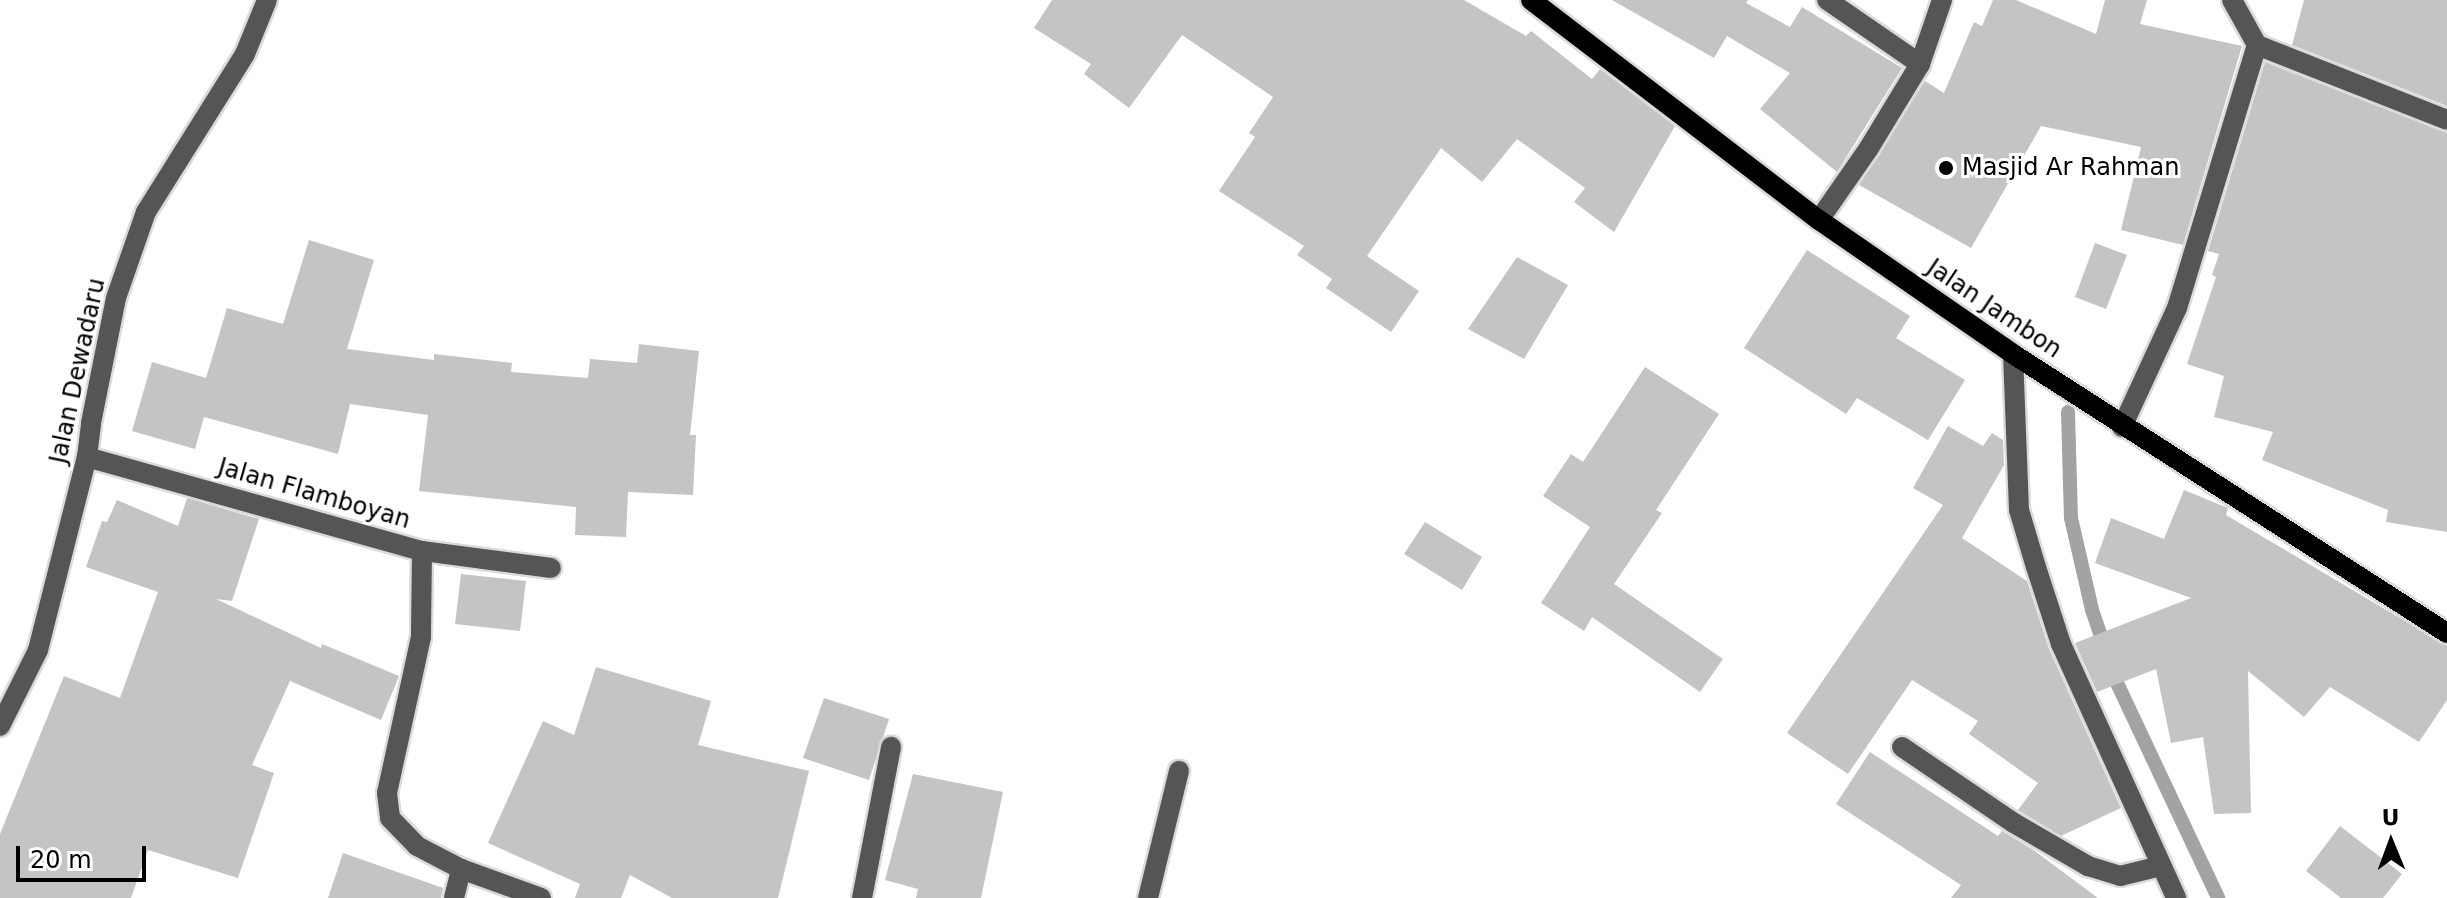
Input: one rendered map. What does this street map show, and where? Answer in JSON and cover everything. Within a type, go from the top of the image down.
[{"type":"main road","name":"Jalan Jambon","points":[[1531,0],[1819,220],[2122,427],[2447,633]]},
{"type":"street","name":"Jalan Dewadaru","points":[[0,726],[38,650],[87,457],[116,298],[146,212],[245,54],[267,0]]},
{"type":"street","points":[[1827,0],[1920,64]]},
{"type":"street","points":[[1819,220],[1920,64],[1942,0]]},
{"type":"street","points":[[2232,0],[2257,45],[2447,120]]},
{"type":"street","points":[[2122,427],[2177,308],[2257,45]]},
{"type":"street","points":[[2013,354],[2019,510],[2061,644],[2176,898]]},
{"type":"street","name":"Jalan Flamboyan","points":[[87,457],[422,551],[421,637],[387,793],[390,818],[417,846],[461,869],[541,898]]},
{"type":"street","points":[[422,551],[551,568]]},
{"type":"street","points":[[862,898],[891,747]]},
{"type":"street","points":[[1902,747],[2014,823],[2088,866],[2120,876],[2161,866]]},
{"type":"street","points":[[1148,898],[1179,771]]},
{"type":"street","points":[[454,898],[461,869]]},
{"type":"building","points":[[1052,0],[1464,0],[1526,36],[1531,31],[1592,79],[1600,69],[1675,126],[1614,232],[1574,202],[1585,188],[1517,139],[1482,182],[1441,148],[1367,256],[1419,291],[1391,332],[1326,288],[1332,279],[1297,255],[1304,246],[1219,191],[1255,137],[1249,133],[1273,97],[1182,35],[1129,108],[1084,74],[1091,64],[1034,28]]},
{"type":"building","points":[[1612,0],[1748,0],[1746,3],[1790,27],[1802,7],[1902,68],[1837,172],[1760,109],[1790,73],[1727,36],[1714,58]]},
{"type":"building","points":[[1993,0],[2016,0],[2096,34],[2105,0],[2147,0],[2140,24],[2242,46],[2183,245],[2121,230],[2141,147],[2041,126],[1971,248],[1859,185],[1925,81],[1944,93],[1974,22],[1982,26]]},
{"type":"building","points":[[2304,0],[2447,0],[2447,106],[2292,45]]},
{"type":"building","points":[[2265,62],[2447,133],[2447,532],[2386,522],[2388,510],[2262,460],[2273,432],[2214,417],[2224,376],[2187,364],[2216,277],[2212,275],[2219,254],[2208,251]]},
{"type":"building","points":[[309,240],[374,260],[347,349],[434,360],[434,354],[512,363],[511,372],[588,378],[590,359],[637,363],[639,344],[699,351],[690,435],[696,435],[693,495],[628,492],[626,537],[575,535],[576,507],[419,491],[428,415],[350,404],[338,454],[204,417],[195,449],[132,431],[152,362],[206,378],[227,308],[283,324]]},
{"type":"building","points":[[2095,243],[2127,255],[2106,309],[2075,297]]},
{"type":"building","points":[[1807,250],[1910,316],[1896,338],[1965,380],[1928,440],[1857,398],[1846,414],[1744,348]]},
{"type":"building","points":[[1517,257],[1568,285],[1524,359],[1468,329]]},
{"type":"building","points":[[1645,367],[1719,414],[1656,510],[1662,513],[1614,584],[1723,659],[1700,692],[1592,617],[1584,631],[1541,603],[1590,527],[1543,496],[1571,454],[1583,462]]},
{"type":"building","points":[[1948,426],[1983,446],[1992,433],[2003,440],[2004,465],[1962,538],[2027,581],[2049,649],[2121,808],[2061,836],[2018,810],[2038,783],[1969,734],[1978,721],[1912,680],[1848,774],[1787,733],[1943,505],[1913,488]]},
{"type":"building","points":[[2184,490],[2228,508],[2226,515],[2447,646],[2447,700],[2419,742],[2330,687],[2304,717],[2248,671],[2251,813],[2214,814],[2203,737],[2171,743],[2156,669],[2097,692],[2075,643],[2191,598],[2095,563],[2111,518],[2164,539]]},
{"type":"building","points":[[187,498],[259,519],[232,601],[216,599],[321,648],[322,644],[399,676],[381,720],[290,681],[252,765],[274,773],[238,878],[148,850],[131,898],[0,898],[0,834],[64,676],[120,698],[158,592],[86,567],[102,521],[107,522],[117,500],[178,526]]},
{"type":"building","points":[[1425,522],[1482,557],[1462,590],[1404,554]]},
{"type":"building","points":[[461,574],[526,581],[520,631],[455,624]]},
{"type":"building","points":[[596,667],[711,701],[698,745],[809,771],[778,898],[672,898],[630,875],[621,898],[575,898],[580,884],[488,843],[543,721],[574,735]]},
{"type":"building","points":[[824,698],[889,719],[869,780],[803,758]]},
{"type":"building","points":[[1870,752],[1998,836],[2002,831],[2032,849],[2098,898],[1951,898],[1961,885],[1836,804]]},
{"type":"building","points":[[913,774],[1003,792],[981,898],[916,898],[918,889],[885,880]]},
{"type":"building","points":[[2340,826],[2402,874],[2383,898],[2341,898],[2306,871]]},
{"type":"building","points":[[343,853],[443,888],[441,898],[328,898]]},
{"type":"waterway","points":[[2068,412],[2071,518],[2092,610],[2117,683],[2218,898]]},
{"type":"place","name":"Masjid Ar Rahman","points":[[1946,168]]}]
